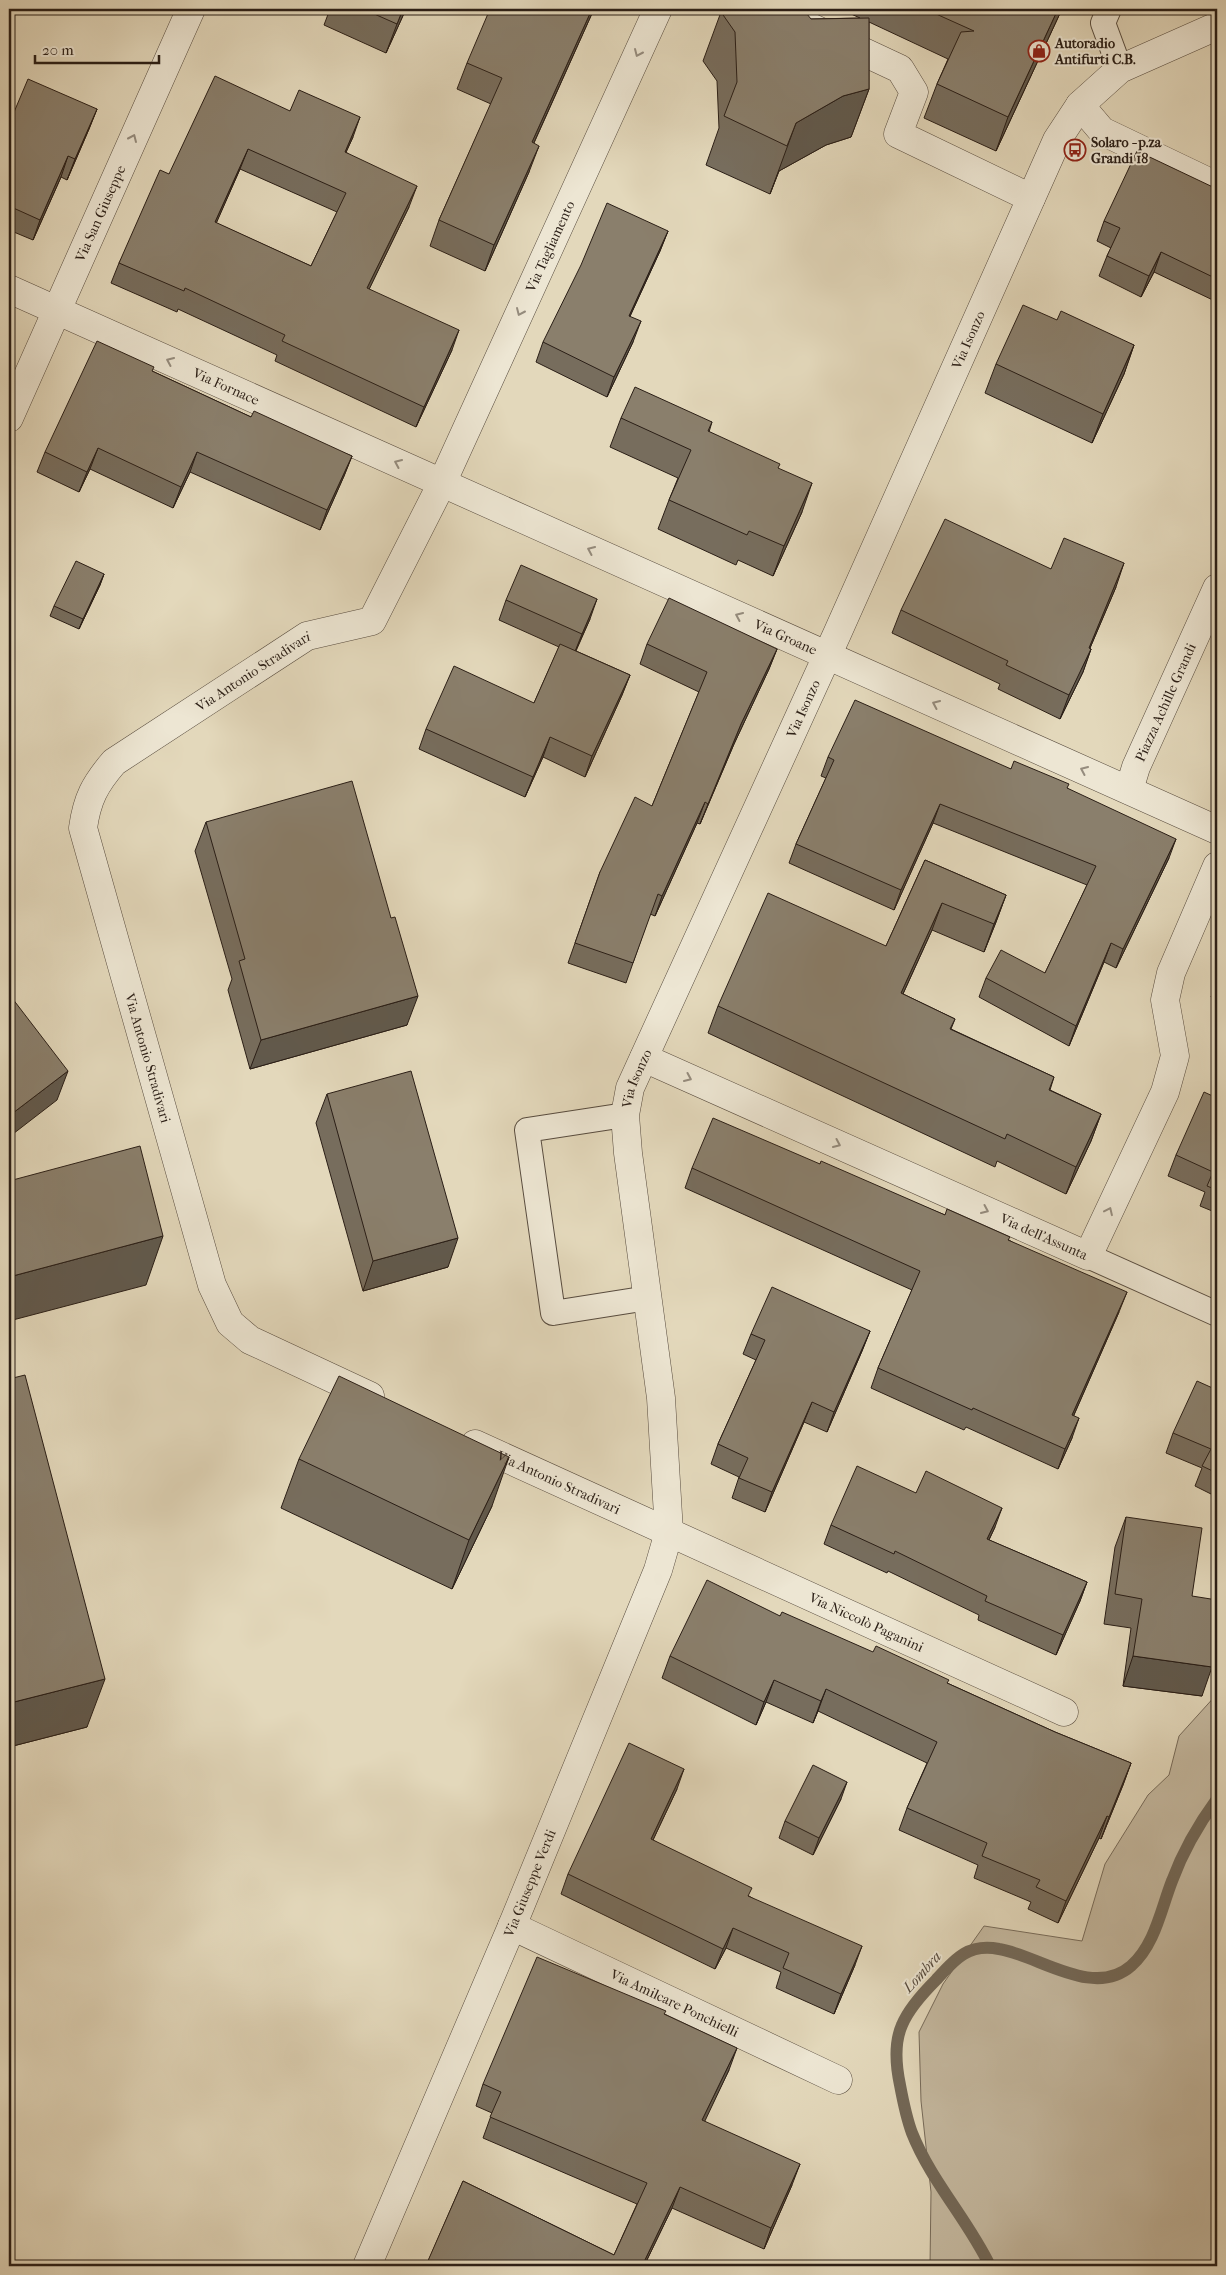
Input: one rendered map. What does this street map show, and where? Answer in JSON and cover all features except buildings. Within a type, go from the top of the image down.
[{"type":"street","name":"Via San Giuseppe","points":[[9,418],[191,9]]},
{"type":"street","name":"Via Tagliamento","points":[[442,483],[658,9]]},
{"type":"street","points":[[772,9],[900,69],[914,92],[898,134],[1031,198]]},
{"type":"street","name":"Via Isonzo","points":[[668,1494],[661,1398],[628,1153],[625,1115],[630,1088],[827,656],[1057,140],[1080,105],[1120,69],[1217,26]]},
{"type":"street","points":[[1080,105],[1102,131],[1217,186]]},
{"type":"street","name":"Via Fornace","points":[[9,289],[442,483]]},
{"type":"street","name":"Via Groane","points":[[442,483],[1129,790]]},
{"type":"street","name":"Via Antonio Stradivari","points":[[392,1406],[250,1340],[230,1323],[212,1285],[84,828],[86,808],[97,782],[114,762],[307,636],[372,621],[442,483]]},
{"type":"street","name":"Piazza Achille Grandi","points":[[1129,790],[1136,767],[1217,588]]},
{"type":"street","points":[[1129,790],[1217,830]]},
{"type":"street","name":"Via dell'Assunta","points":[[644,1058],[1088,1256],[1165,1092],[1175,1056],[1165,1000],[1171,973],[1217,866]]},
{"type":"street","name":"Via Antonio Stradivari","points":[[454,1434],[669,1532]]},
{"type":"street","name":"Via Giuseppe Verdi","points":[[367,2266],[512,1926],[658,1570],[669,1532],[668,1494]]},
{"type":"street","name":"Via Niccolò Paganini","points":[[669,1532],[1064,1712]]},
{"type":"street","name":"Via Amilcare Ponchielli","points":[[512,1926],[838,2080]]},
{"type":"lane","points":[[1110,9],[1104,23],[1120,69]]},
{"type":"lane","points":[[625,1115],[527,1130],[553,1313],[648,1298]]},
{"type":"lane","points":[[1088,1256],[1217,1314]]},
{"type":"shaded area","points":[[1217,1694],[1217,2266],[930,2266],[931,2192],[921,2101],[919,2032],[943,1984],[984,1926],[1082,1941],[1105,1864],[1148,1795],[1169,1775],[1179,1736]]},
{"type":"waterway","name":"Lombra","points":[[990,2266],[929,2168],[912,2133],[902,2097],[897,2062],[899,2032],[905,2019],[921,1995],[949,1965],[963,1954],[979,1948],[999,1949],[1014,1953],[1083,1977],[1100,1978],[1116,1975],[1131,1966],[1146,1948],[1152,1937],[1181,1859],[1197,1828],[1217,1799]]},
{"type":"place","name":"Autoradio Antifurti C.B.","points":[[1039,51]]},
{"type":"place","name":"Solaro - p.za Grandi 18","points":[[1075,150]]}]
